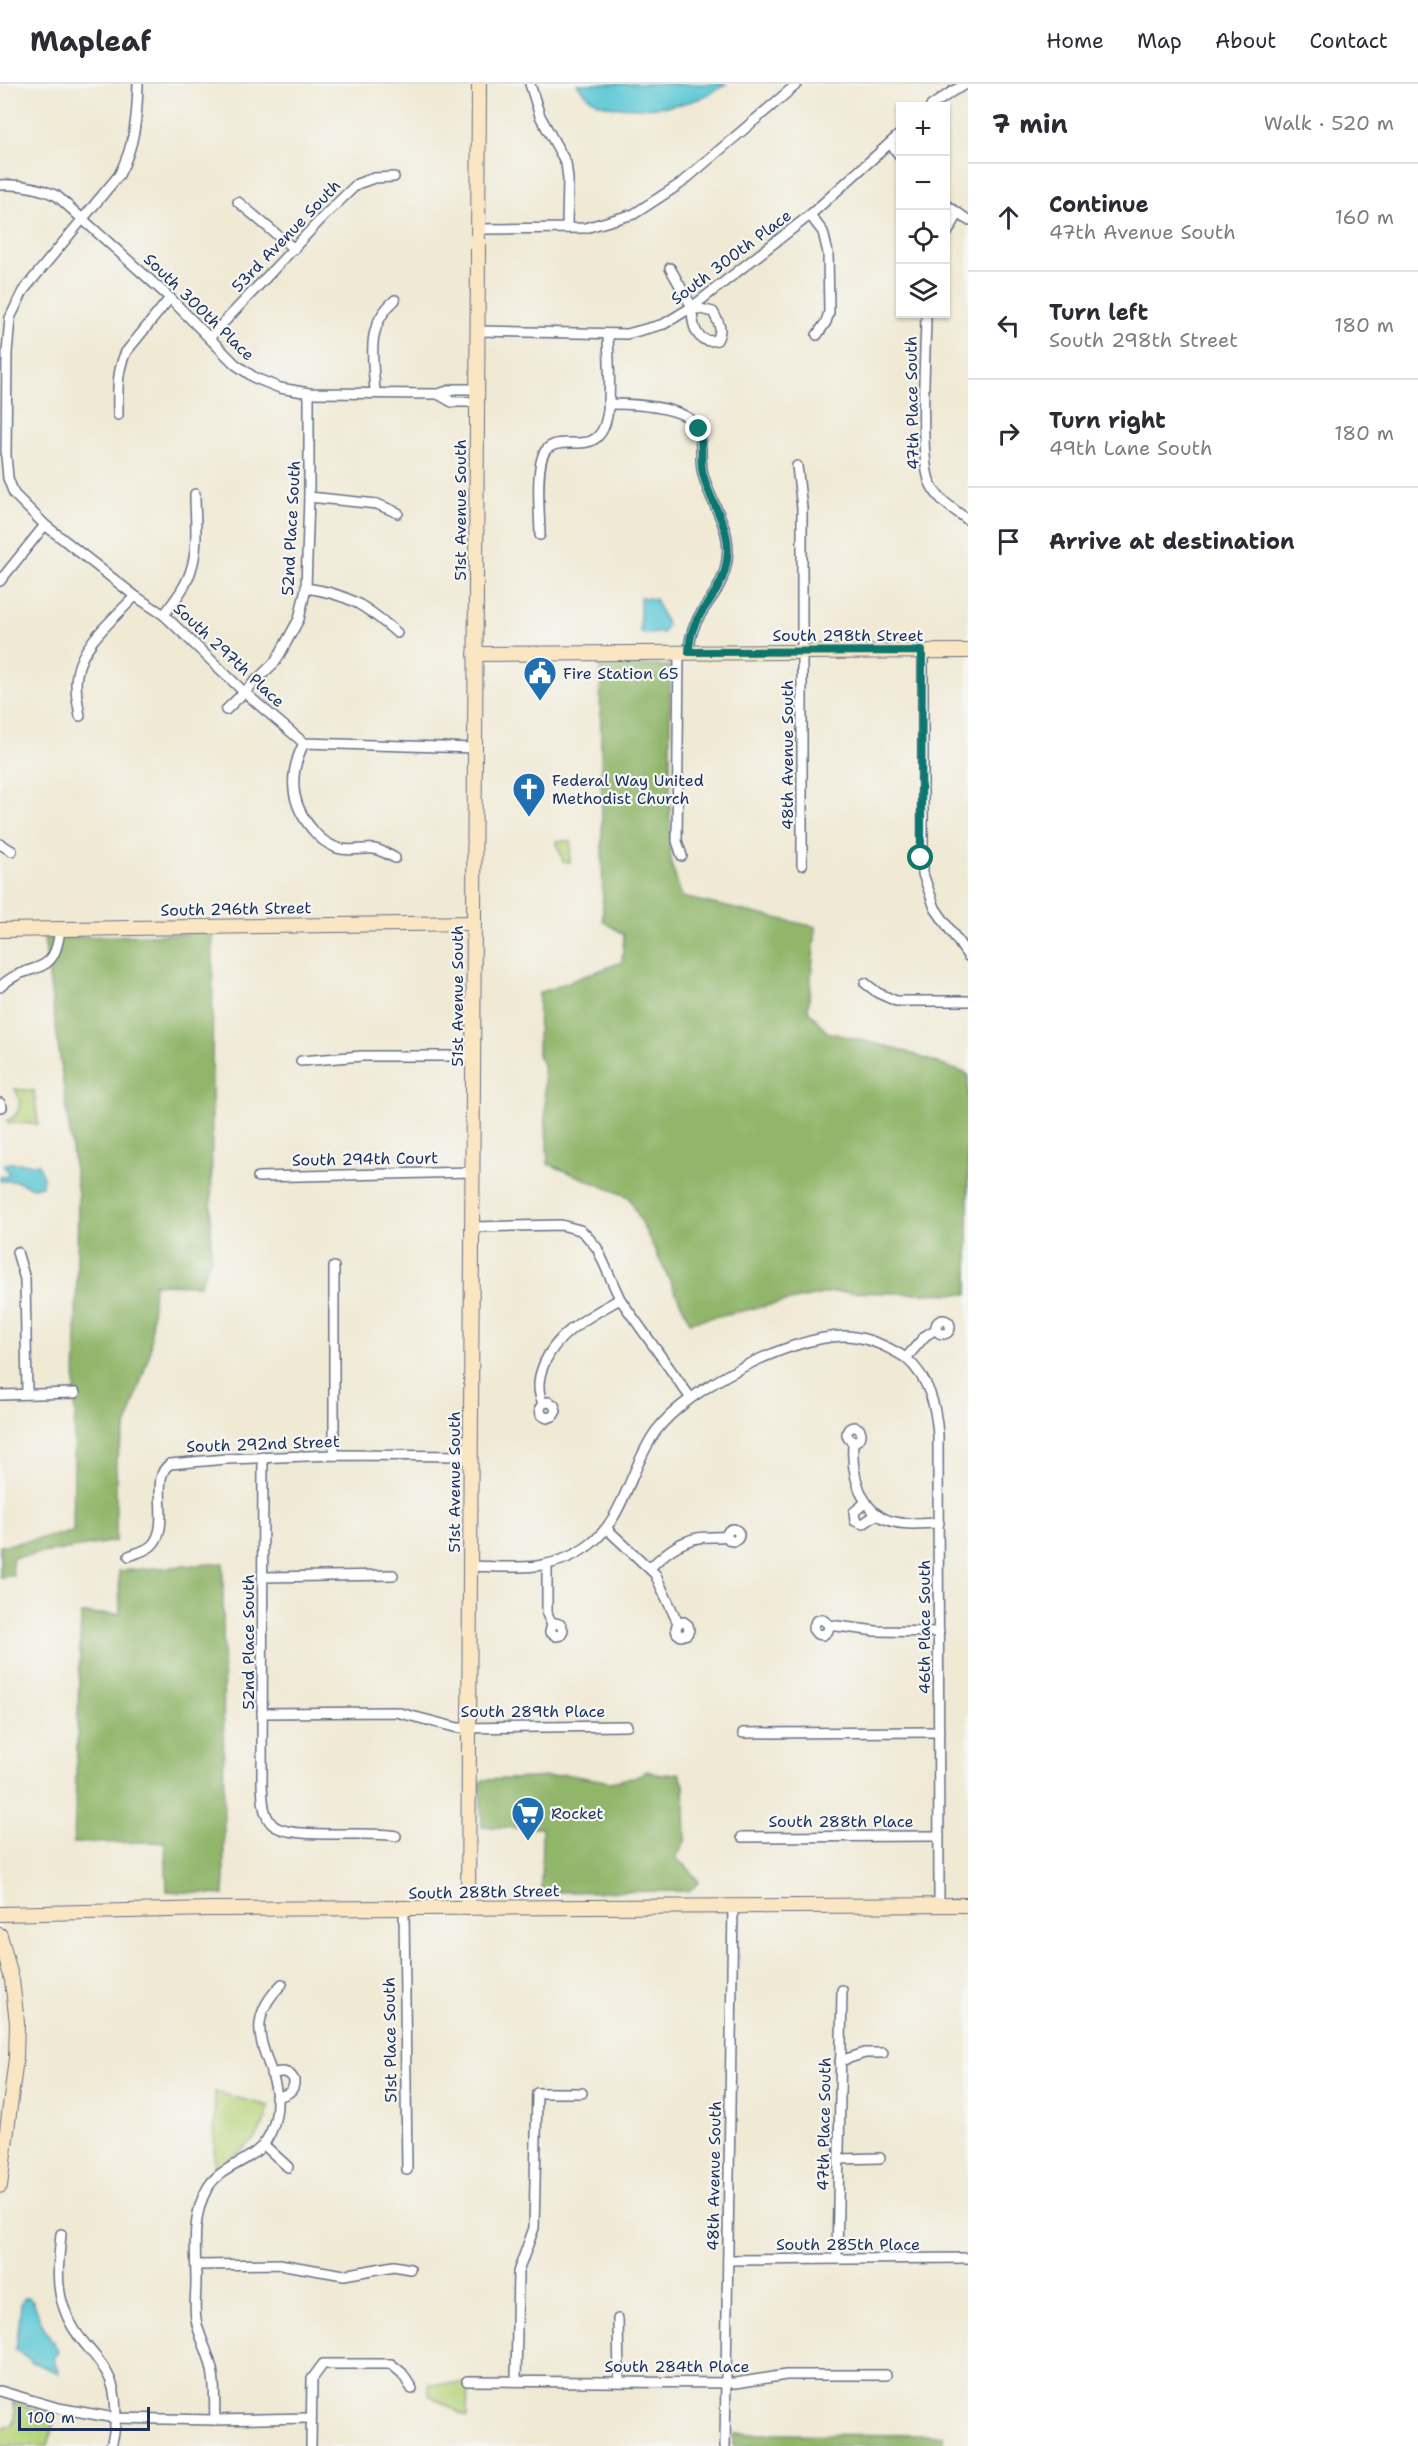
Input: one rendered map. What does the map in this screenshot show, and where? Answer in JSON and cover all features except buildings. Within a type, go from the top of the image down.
[{"type":"main road","name":"51st Avenue South","points":[[468,1908],[478,84]]},
{"type":"main road","name":"South 298th Street","points":[[475,654],[968,651]]},
{"type":"main road","name":"South 296th Street","points":[[0,930],[474,923]]},
{"type":"main road","name":"South 288th Street","points":[[0,1914],[212,1909],[404,1910],[968,1905]]},
{"type":"main road","points":[[0,1935],[14,1990],[17,2034],[0,2186]]},
{"type":"street","points":[[0,313],[10,318],[23,291],[109,188],[128,158],[136,118],[138,84]]},
{"type":"street","points":[[530,84],[540,116],[566,163],[567,228]]},
{"type":"street","points":[[478,230],[567,228],[608,223],[634,214],[680,184],[796,84]]},
{"type":"street","points":[[936,102],[952,90],[967,84]]},
{"type":"street","name":"South 300th Place","points":[[477,331],[627,334],[664,324],[692,307],[810,215],[896,138]]},
{"type":"street","points":[[890,143],[896,151]]},
{"type":"street","name":"53rd Avenue South","points":[[210,338],[357,184],[374,178],[394,177]]},
{"type":"street","name":"South 300th Place","points":[[0,185],[22,184],[41,188],[57,196],[170,298],[235,364],[255,378],[280,388],[309,393],[438,394],[452,402],[477,396]]},
{"type":"street","points":[[238,202],[294,249]]},
{"type":"street","points":[[950,208],[968,220]]},
{"type":"street","points":[[950,227],[958,214]]},
{"type":"street","points":[[810,215],[823,231],[828,253],[829,312],[826,322],[817,335]]},
{"type":"street","points":[[670,268],[692,307]]},
{"type":"street","points":[[118,415],[118,376],[121,362],[126,352],[170,298]]},
{"type":"street","points":[[375,392],[373,350],[375,327],[379,316],[395,300]]},
{"type":"street","name":"South 297th Place","points":[[10,318],[6,421],[8,478],[20,502],[45,525],[135,596],[164,615],[244,692],[304,743]]},
{"type":"street","name":"47th Place South","points":[[926,318],[926,464],[930,483],[935,491],[941,499],[968,520]]},
{"type":"street","points":[[540,536],[540,469],[544,453],[554,445],[586,442],[602,433],[608,404],[608,334]]},
{"type":"street","name":"52nd Place South","points":[[226,710],[276,660],[299,619],[306,588],[309,393]]},
{"type":"street","points":[[608,404],[637,404],[658,408],[687,418],[699,429],[703,475],[723,519],[728,545],[727,563],[721,581],[692,628],[684,652],[677,841],[682,856]]},
{"type":"street","name":"48th Avenue South","points":[[797,466],[802,508],[802,865]]},
{"type":"street","points":[[164,615],[184,586],[191,571],[195,552],[195,495]]},
{"type":"street","points":[[309,497],[377,504],[398,513]]},
{"type":"street","points":[[0,581],[45,525]]},
{"type":"street","points":[[306,588],[327,591],[354,600],[397,633]]},
{"type":"street","points":[[80,716],[76,690],[80,662],[93,641],[135,596]]},
{"type":"street","points":[[922,651],[923,874],[934,908],[968,956]]},
{"type":"street","points":[[395,858],[377,849],[339,849],[323,840],[310,827],[297,804],[293,789],[295,763],[304,743],[475,748]]},
{"type":"street","points":[[0,844],[12,851]]},
{"type":"street","points":[[0,987],[11,978],[50,962],[56,954],[60,928]]},
{"type":"street","points":[[865,983],[884,996],[896,1000],[968,1001]]},
{"type":"street","points":[[301,1061],[362,1056],[474,1056]]},
{"type":"street","name":"South 294th Court","points":[[258,1177],[472,1172]]},
{"type":"street","points":[[472,1227],[561,1225],[580,1230],[597,1248],[620,1299],[690,1397]]},
{"type":"street","points":[[17,1252],[25,1279],[27,1393]]},
{"type":"street","points":[[334,1268],[334,1455]]},
{"type":"street","points":[[543,1403],[539,1394],[539,1382],[552,1347],[573,1328],[620,1299]]},
{"type":"street","points":[[470,1566],[547,1566],[585,1548],[607,1529],[646,1447],[666,1419],[690,1397],[726,1375],[786,1349],[824,1338],[843,1336],[865,1339],[886,1346],[906,1358],[925,1336],[936,1329]]},
{"type":"street","name":"46th Place South","points":[[906,1358],[923,1377],[934,1404],[938,1435],[939,1905]]},
{"type":"street","points":[[0,1395],[75,1393]]},
{"type":"street","points":[[853,1441],[857,1478],[871,1508],[898,1523],[939,1523]]},
{"type":"street","name":"South 292nd Street","points":[[129,1556],[149,1547],[159,1533],[161,1480],[166,1466],[183,1462],[263,1457],[471,1456]]},
{"type":"street","name":"52nd Place South","points":[[263,1457],[262,1713],[265,1812],[272,1824],[279,1830],[295,1833],[370,1833],[396,1836]]},
{"type":"street","points":[[607,1529],[650,1568],[663,1588],[678,1623]]},
{"type":"street","points":[[650,1568],[668,1551],[683,1542],[699,1538],[727,1536]]},
{"type":"street","points":[[547,1566],[548,1614],[552,1625]]},
{"type":"street","points":[[263,1577],[393,1575]]},
{"type":"street","points":[[829,1625],[887,1632],[939,1632]]},
{"type":"street","name":"South 289th Place","points":[[262,1713],[396,1712],[445,1726],[469,1728],[627,1726]]},
{"type":"street","points":[[743,1733],[939,1732]]},
{"type":"street","name":"South 288th Place","points":[[742,1837],[939,1836]]},
{"type":"street","name":"48th Avenue South","points":[[725,2446],[733,1906]]},
{"type":"street","name":"51st Place South","points":[[404,1910],[407,2170]]},
{"type":"street","points":[[215,2420],[214,2382],[210,2361],[199,2335],[195,2318],[198,2219],[201,2201],[208,2187],[216,2178],[256,2153],[264,2145],[271,2132],[276,2115],[276,2097],[272,2074],[263,2049],[261,2019],[262,2008],[282,1984]]},
{"type":"street","name":"47th Place South","points":[[837,2258],[842,1990]]},
{"type":"street","points":[[840,2061],[865,2053],[883,2053]]},
{"type":"street","points":[[272,2074],[284,2071],[294,2080],[290,2093],[276,2097]]},
{"type":"street","points":[[516,2381],[518,2272],[534,2228],[537,2093],[582,2093]]},
{"type":"street","points":[[264,2145],[288,2167]]},
{"type":"street","points":[[839,2158],[880,2158]]},
{"type":"street","points":[[61,2234],[58,2278],[63,2307],[81,2342],[106,2372],[114,2394],[115,2418],[111,2446]]},
{"type":"street","name":"South 285th Place","points":[[728,2260],[968,2258]]},
{"type":"street","points":[[196,2265],[279,2264],[344,2275],[394,2266],[410,2269]]},
{"type":"street","points":[[618,2319],[619,2381]]},
{"type":"street","points":[[311,2446],[312,2379],[323,2364],[383,2362],[397,2368],[412,2389]]},
{"type":"street","name":"South 284th Place","points":[[467,2381],[747,2383],[786,2375],[886,2375]]},
{"type":"street","points":[[0,2391],[58,2408],[115,2418],[215,2420],[311,2418]]},
{"type":"green space","points":[[600,664],[670,666],[670,845],[671,864],[682,897],[816,927],[808,1010],[827,1032],[898,1049],[968,1074],[968,1294],[832,1292],[690,1322],[629,1197],[548,1164],[543,1065],[538,1055],[539,993],[622,962],[624,935],[603,921]]},
{"type":"green space","points":[[556,841],[571,841],[570,862],[563,862]]},
{"type":"green space","points":[[213,933],[211,1257],[200,1285],[154,1284],[150,1352],[116,1459],[116,1541],[12,1558],[13,1576],[0,1577],[0,1546],[73,1532],[78,1195],[44,938]]},
{"type":"green space","points":[[15,1089],[34,1091],[38,1124],[7,1121],[16,1115],[20,1103]]},
{"type":"green space","points":[[223,1563],[224,1895],[167,1891],[165,1842],[74,1843],[81,1614],[120,1614],[119,1571]]},
{"type":"green space","points":[[647,1771],[660,1775],[679,1773],[684,1785],[686,1839],[676,1858],[699,1882],[689,1891],[541,1892],[542,1828],[482,1827],[480,1783],[483,1780],[552,1777],[564,1774],[611,1782],[634,1777]]},
{"type":"green space","points":[[215,2092],[269,2106],[266,2118],[256,2137],[241,2151],[214,2169]]},
{"type":"green space","points":[[468,2383],[467,2417],[429,2395],[429,2384]]},
{"type":"green space","points":[[14,2403],[55,2416],[48,2446],[3,2446],[0,2428],[13,2424]]},
{"type":"green space","points":[[734,2434],[943,2435],[943,2446],[734,2446]]},
{"type":"water","points":[[577,84],[726,84],[701,98],[683,103],[631,108],[598,103],[586,95]]},
{"type":"water","points":[[640,597],[655,599],[667,625],[663,633],[643,634],[640,631]]},
{"type":"water","points":[[9,1163],[39,1164],[43,1177],[42,1186],[30,1187],[16,1181],[0,1181],[0,1176],[5,1177],[9,1173],[3,1165]]},
{"type":"water","points":[[28,2297],[33,2301],[41,2322],[57,2349],[58,2352],[53,2358],[59,2373],[32,2362],[16,2350],[21,2304],[24,2298]]},
{"type":"place","name":"Fire Station 65","points":[[540,702]]},
{"type":"place","name":"Federal Way United Methodist Church","points":[[529,818]]},
{"type":"place","name":"Rocket","points":[[528,1842]]},
{"type":"route","points":[[699,429],[703,475],[723,519],[728,545],[725,572],[692,628],[689,652],[922,651],[921,858]]}]
